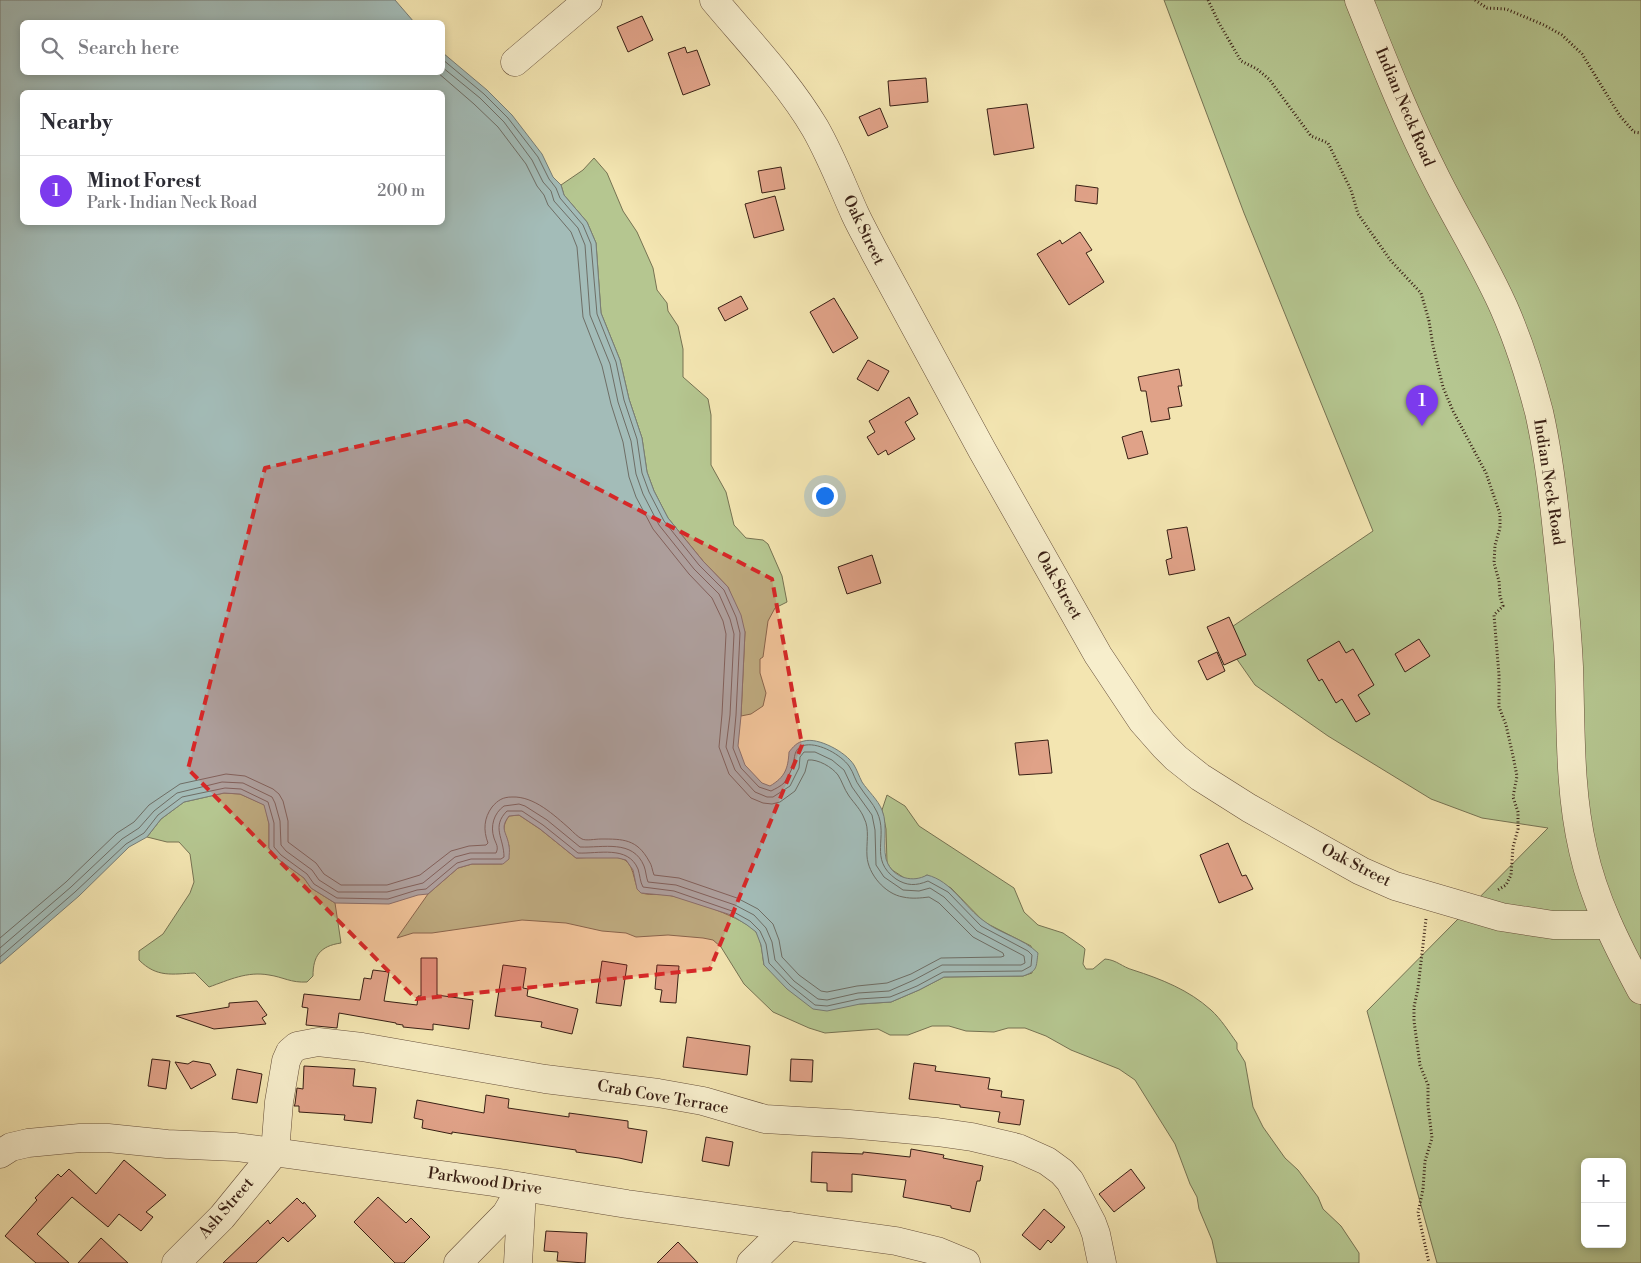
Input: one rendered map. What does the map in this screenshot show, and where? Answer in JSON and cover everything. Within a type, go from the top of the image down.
[{"type":"street","points":[[516,62],[588,0]]},
{"type":"street","name":"Oak Street","points":[[714,0],[790,91],[813,126],[828,152],[855,214],[874,251],[959,408],[1098,655],[1142,721],[1164,746],[1200,777],[1225,794],[1362,871],[1395,886],[1486,914],[1518,920],[1552,924],[1608,924]]},
{"type":"street","name":"Indian Neck Road","points":[[1359,0],[1425,156],[1504,308],[1524,361],[1534,395],[1549,466],[1564,594],[1569,670],[1572,769],[1576,813],[1588,870],[1608,924],[1641,990]]},
{"type":"street","name":"Crab Cove Terrace","points":[[275,1152],[284,1066],[293,1049],[318,1042],[362,1047],[545,1079],[665,1094],[703,1101],[765,1119],[938,1132],[972,1137],[1018,1148],[1047,1161],[1062,1172],[1070,1181],[1092,1223],[1102,1263]]},
{"type":"street","name":"Parkwood Drive","points":[[0,1154],[11,1147],[28,1142],[80,1138],[108,1138],[167,1144],[236,1147],[910,1244],[937,1250],[966,1263]]},
{"type":"street","name":"Ash Street","points":[[176,1263],[222,1217],[275,1152]]},
{"type":"street","points":[[458,1263],[506,1214],[522,1187]]},
{"type":"street","points":[[518,1263],[522,1187]]},
{"type":"street","points":[[751,1263],[789,1226]]},
{"type":"path","points":[[1208,0],[1219,23],[1242,61],[1257,69],[1269,79],[1312,136],[1328,143],[1351,190],[1358,214],[1390,262],[1421,293],[1429,320],[1443,387],[1453,411],[1486,473],[1500,514],[1500,528],[1495,545],[1494,564],[1503,606],[1494,615],[1499,674],[1499,707],[1506,725],[1517,776],[1513,797],[1518,812],[1518,829],[1513,847],[1511,875],[1506,885],[1491,894]]},
{"type":"path","points":[[1475,0],[1486,8],[1506,9],[1562,35],[1582,54],[1620,116],[1634,132],[1641,133]]},
{"type":"path","points":[[1428,1263],[1418,1213],[1423,1189],[1425,1161],[1432,1138],[1428,1106],[1428,1084],[1420,1065],[1414,1021],[1414,1006],[1418,988],[1426,917],[1435,899]]},
{"type":"highlighted area","points":[[467,421],[772,579],[802,745],[710,969],[416,999],[188,769],[265,468]]},
{"type":"green space","points":[[1164,0],[1641,0],[1641,1263],[1437,1263],[1367,1011],[1548,828],[1482,818],[1431,799],[1328,736],[1255,685],[1220,635],[1373,531],[1244,213]]},
{"type":"green space","points":[[594,158],[607,173],[623,211],[637,232],[653,268],[657,290],[667,303],[668,311],[678,326],[683,349],[683,377],[708,399],[711,415],[711,465],[726,492],[734,525],[746,538],[763,540],[768,544],[782,576],[787,602],[775,608],[768,621],[763,657],[760,659],[760,673],[766,693],[763,706],[751,714],[741,716],[745,632],[728,587],[703,561],[668,518],[654,491],[647,472],[642,438],[629,399],[620,360],[601,313],[596,243],[587,222],[564,195],[561,185],[583,170]]},
{"type":"green space","points":[[224,793],[240,794],[265,805],[269,824],[269,848],[278,859],[304,878],[311,888],[335,903],[341,943],[323,949],[319,953],[314,963],[313,976],[307,982],[296,982],[269,975],[253,974],[209,987],[195,973],[165,974],[152,970],[139,960],[139,951],[163,934],[190,893],[194,882],[190,854],[179,842],[167,842],[147,837],[161,819],[184,802]]},
{"type":"green space","points":[[887,795],[905,806],[919,826],[1014,888],[1024,912],[1038,925],[1063,933],[1083,947],[1085,949],[1083,964],[1086,969],[1093,969],[1105,959],[1113,961],[1184,991],[1215,1014],[1237,1043],[1237,1049],[1245,1062],[1253,1107],[1263,1127],[1285,1158],[1298,1170],[1318,1197],[1323,1209],[1341,1226],[1359,1253],[1359,1263],[1217,1263],[1212,1240],[1199,1209],[1197,1197],[1175,1144],[1135,1080],[1119,1069],[1071,1050],[1046,1036],[1025,1028],[1008,1028],[994,1032],[966,1031],[949,1026],[932,1026],[908,1035],[890,1035],[878,1029],[825,1033],[773,1012],[744,984],[721,947],[713,940],[703,938],[668,935],[636,937],[626,933],[602,931],[566,923],[522,920],[432,933],[413,933],[397,938],[428,894],[458,868],[472,864],[502,864],[509,846],[505,834],[505,824],[509,816],[519,815],[576,858],[608,857],[625,860],[629,863],[637,887],[642,893],[680,898],[704,905],[741,921],[756,932],[761,943],[764,965],[860,1004],[891,1002],[944,977],[1023,976],[1032,973],[1031,946],[984,922],[951,888],[927,875],[919,880],[906,879],[892,870],[887,863],[886,829],[882,810]]},
{"type":"water","points":[[0,0],[395,0],[412,20],[20,20],[20,75],[445,75],[445,55],[487,90],[512,115],[542,154],[553,177],[561,185],[564,195],[587,222],[596,243],[601,313],[620,360],[629,399],[642,438],[647,472],[654,491],[668,518],[703,561],[728,587],[741,615],[745,632],[738,746],[745,765],[762,783],[770,786],[785,772],[789,752],[799,742],[817,741],[845,755],[854,765],[862,782],[882,810],[885,824],[885,853],[891,869],[900,876],[910,879],[927,875],[936,878],[951,888],[984,921],[1038,953],[1034,970],[1023,976],[944,977],[891,1002],[860,1004],[827,1011],[813,1009],[787,989],[764,965],[761,945],[756,932],[747,925],[731,915],[672,896],[641,893],[637,889],[633,870],[626,860],[618,858],[576,858],[519,815],[509,816],[504,824],[504,831],[508,841],[509,859],[503,864],[472,864],[458,868],[428,894],[418,895],[389,904],[335,903],[311,888],[304,878],[278,859],[269,848],[269,824],[264,805],[240,794],[224,793],[184,802],[161,819],[147,837],[129,847],[79,896],[0,964]]},
{"type":"building","points":[[642,16],[653,40],[628,52],[617,27]]},
{"type":"building","points":[[685,47],[687,53],[697,50],[710,85],[683,95],[668,53]]},
{"type":"building","points":[[926,78],[928,102],[890,106],[888,81]]},
{"type":"building","points":[[1027,104],[1034,148],[994,155],[987,109]]},
{"type":"building","points":[[880,108],[888,127],[868,136],[859,117]]},
{"type":"building","points":[[781,167],[785,189],[762,193],[758,171]]},
{"type":"building","points":[[1076,185],[1098,188],[1097,204],[1075,201]]},
{"type":"building","points":[[775,196],[784,230],[754,238],[745,204]]},
{"type":"building","points":[[1080,232],[1092,250],[1086,253],[1104,282],[1069,305],[1037,254],[1060,240],[1062,244]]},
{"type":"building","points":[[741,296],[748,309],[725,321],[718,308]]},
{"type":"building","points":[[834,298],[858,338],[833,353],[810,312]]},
{"type":"building","points":[[868,360],[889,371],[878,391],[857,379]]},
{"type":"building","points":[[1179,369],[1182,386],[1178,386],[1182,406],[1168,408],[1170,419],[1151,422],[1146,391],[1141,391],[1138,377]]},
{"type":"building","points":[[909,397],[918,414],[905,422],[915,439],[888,455],[886,450],[878,455],[867,437],[875,432],[869,421]]},
{"type":"building","points":[[1142,431],[1148,454],[1128,459],[1122,437]]},
{"type":"building","points":[[1187,527],[1195,570],[1169,575],[1166,560],[1172,558],[1167,530]]},
{"type":"building","points":[[872,555],[881,583],[847,594],[838,567]]},
{"type":"building","points":[[1229,617],[1246,655],[1224,665],[1207,627]]},
{"type":"building","points":[[1419,639],[1430,656],[1405,672],[1395,654]]},
{"type":"building","points":[[1339,641],[1346,653],[1353,649],[1374,685],[1358,695],[1370,714],[1356,722],[1342,699],[1336,703],[1322,679],[1319,681],[1307,660]]},
{"type":"building","points":[[1217,652],[1225,671],[1207,680],[1198,661]]},
{"type":"building","points":[[1048,740],[1052,773],[1019,775],[1015,743]]},
{"type":"building","points":[[1228,843],[1242,876],[1246,875],[1253,889],[1219,903],[1200,855]]},
{"type":"building","points":[[421,958],[437,958],[437,995],[473,1000],[469,1029],[433,1024],[433,1030],[403,1027],[403,1025],[396,1023],[339,1013],[337,1028],[306,1025],[308,1008],[302,1007],[304,994],[360,1000],[364,978],[371,979],[373,970],[389,972],[384,1001],[417,1005],[418,996],[421,996]]},
{"type":"building","points":[[602,961],[627,965],[621,1006],[596,1003]]},
{"type":"building","points":[[503,965],[526,968],[523,988],[528,989],[527,996],[578,1009],[572,1034],[541,1027],[542,1022],[495,1016]]},
{"type":"building","points":[[657,965],[679,966],[676,1003],[660,1002],[662,990],[655,989]]},
{"type":"building","points":[[257,1001],[267,1015],[262,1018],[266,1024],[214,1029],[176,1016],[229,1007],[229,1003]]},
{"type":"building","points":[[687,1037],[750,1046],[747,1075],[683,1067]]},
{"type":"building","points":[[152,1059],[170,1061],[166,1089],[148,1086]]},
{"type":"building","points":[[791,1059],[813,1060],[812,1082],[790,1081]]},
{"type":"building","points":[[193,1061],[210,1064],[216,1075],[191,1089],[175,1062],[188,1064]]},
{"type":"building","points":[[914,1063],[936,1066],[935,1071],[990,1078],[988,1089],[1002,1091],[1001,1097],[1024,1100],[1020,1125],[998,1122],[1000,1112],[909,1099]]},
{"type":"building","points":[[304,1066],[355,1069],[353,1086],[376,1088],[372,1123],[344,1120],[345,1115],[299,1112],[299,1106],[294,1106],[297,1088],[303,1089]]},
{"type":"building","points":[[237,1069],[262,1074],[257,1103],[232,1099]]},
{"type":"building","points":[[486,1095],[509,1099],[508,1108],[569,1117],[569,1113],[628,1121],[628,1128],[647,1131],[642,1163],[576,1152],[576,1150],[452,1132],[452,1134],[422,1128],[423,1120],[414,1118],[417,1100],[484,1113]]},
{"type":"building","points":[[706,1137],[733,1142],[729,1166],[702,1161]]},
{"type":"building","points":[[911,1149],[944,1155],[943,1158],[983,1166],[980,1181],[977,1181],[970,1212],[951,1208],[951,1206],[903,1197],[906,1180],[852,1174],[852,1192],[827,1191],[827,1183],[811,1182],[812,1152],[863,1154],[863,1152],[910,1157]]},
{"type":"building","points":[[124,1160],[166,1195],[146,1212],[153,1217],[141,1231],[119,1214],[108,1227],[72,1197],[37,1234],[69,1263],[36,1263],[5,1236],[37,1200],[35,1198],[58,1174],[61,1177],[69,1169],[96,1194]]},
{"type":"building","points":[[1131,1169],[1145,1188],[1114,1212],[1099,1194]]},
{"type":"building","points":[[378,1197],[406,1223],[411,1218],[430,1237],[404,1263],[395,1263],[354,1222]]},
{"type":"building","points":[[297,1198],[303,1204],[304,1202],[316,1216],[288,1242],[283,1237],[256,1263],[223,1263],[268,1220],[270,1224]]},
{"type":"building","points":[[1044,1209],[1065,1227],[1051,1243],[1048,1240],[1040,1250],[1022,1235]]},
{"type":"building","points":[[546,1231],[587,1233],[585,1263],[557,1261],[558,1252],[544,1251]]},
{"type":"building","points":[[101,1238],[128,1263],[78,1263]]},
{"type":"building","points":[[678,1242],[698,1263],[657,1263]]},
{"type":"place","name":"Minot Forest","points":[[1422,426]]}]
